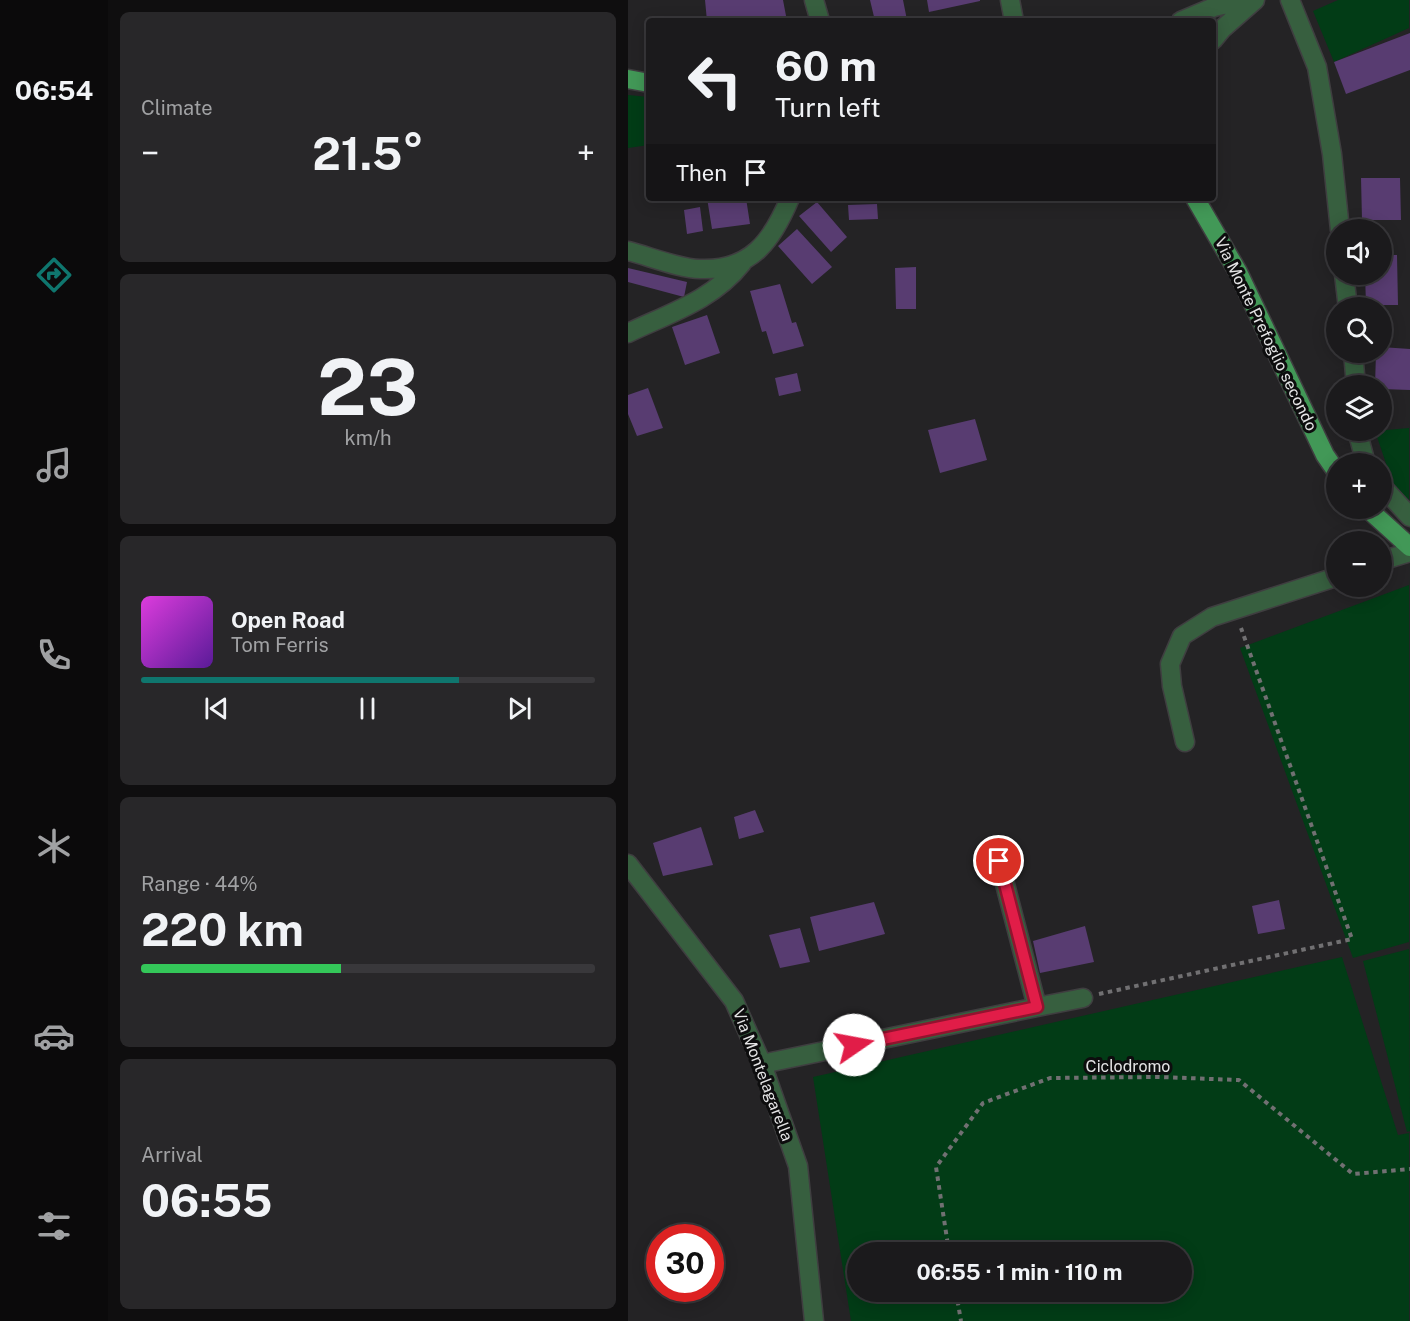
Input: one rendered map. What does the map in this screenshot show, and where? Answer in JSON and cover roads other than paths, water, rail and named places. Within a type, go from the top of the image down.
[{"type":"main road","points":[[628,79],[646,82]]},
{"type":"main road","name":"Via Monte Prefoglio secondo","points":[[1198,201],[1238,272],[1326,456]]},
{"type":"main road","points":[[1379,519],[1410,547]]},
{"type":"street","points":[[814,0],[819,18]]},
{"type":"street","points":[[1010,0],[1014,18]]},
{"type":"street","points":[[1188,18],[1214,7],[1246,0]]},
{"type":"street","points":[[1216,36],[1255,0]]},
{"type":"street","points":[[1290,0],[1317,67],[1332,153],[1339,219]]},
{"type":"street","points":[[628,333],[712,294],[764,244],[781,218],[789,201]]},
{"type":"street","points":[[628,251],[699,270],[742,263]]},
{"type":"street","points":[[1392,497],[1410,517]]},
{"type":"street","points":[[1392,558],[1410,552]]},
{"type":"street","points":[[1185,742],[1172,686],[1170,664],[1182,636],[1212,617],[1326,579]]},
{"type":"street","points":[[999,861],[1037,1007]]},
{"type":"street","name":"Via Montelagarella","points":[[628,864],[734,1001],[762,1064],[798,1166],[814,1321]]},
{"type":"street","points":[[762,1064],[1083,998]]}]
